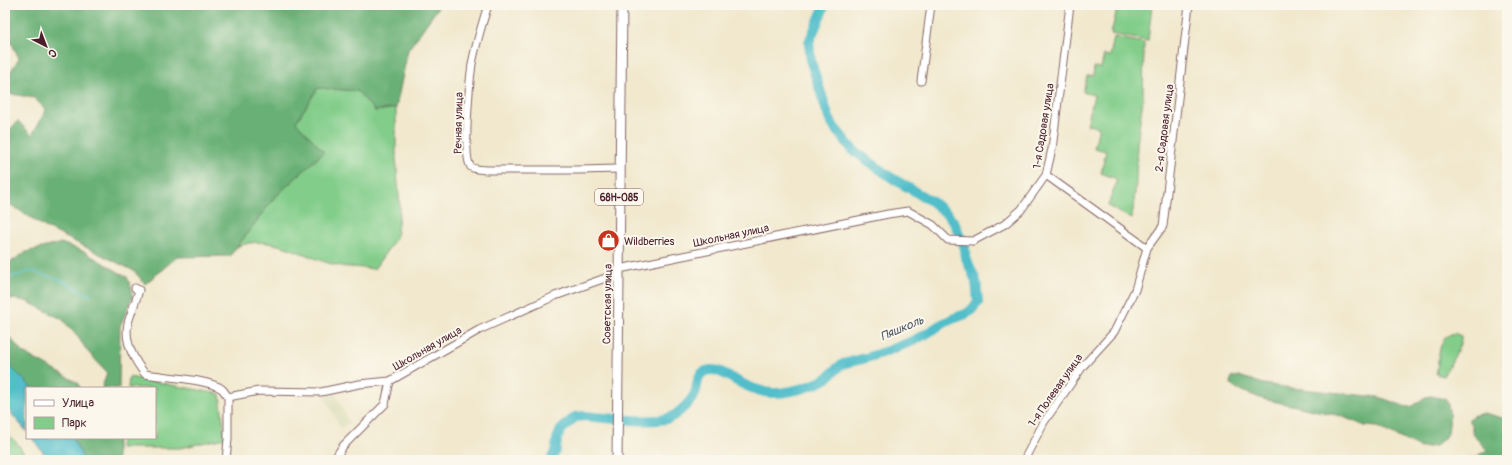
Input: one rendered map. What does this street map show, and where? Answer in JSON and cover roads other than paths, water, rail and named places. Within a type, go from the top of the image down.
[{"type":"main road","name":"Советская улица","points":[[617,460],[622,5]]},
{"type":"street","name":"Речная улица","points":[[488,5],[472,63],[467,103],[467,150],[468,161],[471,167],[486,170],[619,169]]},
{"type":"street","points":[[921,81],[931,5]]},
{"type":"street","name":"1-я Садовая улица","points":[[948,240],[973,240],[1005,224],[1021,210],[1046,176],[1052,149],[1070,5]]},
{"type":"street","name":"2-я Садовая улица","points":[[1147,248],[1163,226],[1189,5]]},
{"type":"street","points":[[1046,176],[1147,248]]},
{"type":"street","name":"Школьная улица","points":[[228,397],[259,391],[321,392],[359,384],[390,381],[479,330],[555,296],[611,276],[619,269],[908,211],[933,225],[948,240]]},
{"type":"street","name":"1-я Полевая улица","points":[[1024,460],[1044,422],[1079,372],[1114,332],[1135,290],[1147,248]]},
{"type":"street","points":[[135,288],[139,290],[128,323],[127,340],[134,359],[144,374],[162,377],[176,377],[213,384],[222,389],[228,397],[228,439],[226,460]]},
{"type":"street","name":"Школьная улица","points":[[334,460],[343,446],[384,404],[390,381]]},
{"type":"water","points":[[5,361],[31,387],[26,387],[26,431],[5,406]]},
{"type":"water","points":[[33,439],[73,439],[84,460],[49,460]]},
{"type":"waterway","name":"Пяшколь","points":[[551,460],[556,449],[557,439],[561,430],[575,417],[585,416],[640,421],[662,420],[672,417],[691,400],[695,393],[699,376],[710,370],[720,372],[762,391],[778,393],[800,389],[822,381],[843,364],[902,346],[927,334],[951,319],[967,313],[978,302],[976,281],[966,258],[965,248],[954,222],[931,201],[892,178],[853,150],[834,127],[829,118],[811,62],[809,42],[825,5]]},
{"type":"waterway","points":[[5,279],[31,271],[60,280],[92,296]]},
{"type":"place","name":"Wildberries","points":[[609,241]]}]
